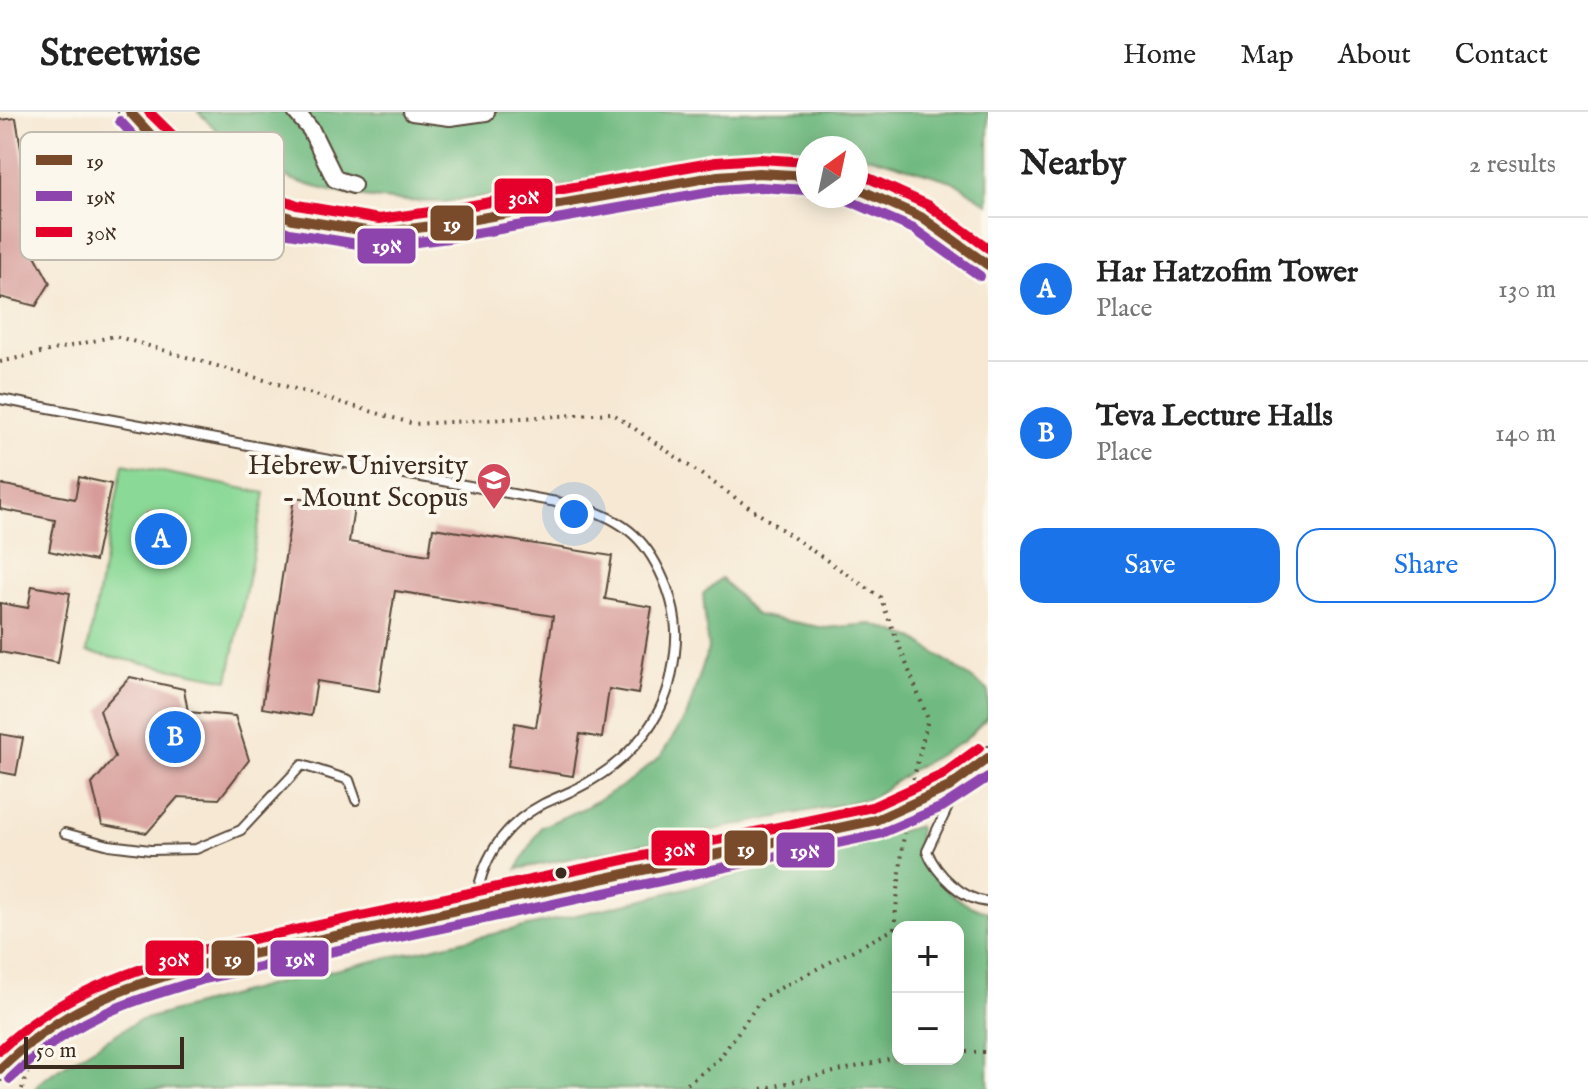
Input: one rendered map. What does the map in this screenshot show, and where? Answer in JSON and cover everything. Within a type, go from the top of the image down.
[{"type":"street","points":[[130,112],[148,132]]},
{"type":"street","points":[[296,112],[311,130],[335,179],[353,185]]},
{"type":"street","points":[[412,112],[450,117],[486,112]]},
{"type":"street","points":[[284,215],[379,233],[718,176],[759,173],[796,175]]},
{"type":"street","points":[[868,193],[921,217],[988,265]]},
{"type":"street","points":[[0,1069],[51,1023],[102,996],[200,965],[876,820],[935,797],[961,781],[988,758]]},
{"type":"lane","points":[[0,399],[578,506],[622,524],[640,539],[659,567],[678,627],[675,659],[663,705],[636,745],[613,766],[592,781],[541,805],[517,821],[497,843],[485,864],[475,906]]},
{"type":"lane","points":[[65,833],[109,845],[196,849],[241,830],[302,765],[349,780],[356,800]]},
{"type":"lane","points":[[961,781],[927,851],[933,866],[956,887],[980,901],[988,902]]},
{"type":"path","points":[[0,362],[115,336],[414,424],[612,413],[880,597],[928,719],[907,807],[894,929],[763,997],[719,1059],[681,1089]]},
{"type":"path","points":[[964,1052],[988,1052]]},
{"type":"path","points":[[762,1089],[892,1058]]},
{"type":"green space","points":[[198,112],[988,112],[988,204],[952,181],[868,157],[868,136],[796,136],[796,154],[445,202],[376,199],[330,191],[284,176],[284,132],[219,132]]},
{"type":"green space","points":[[123,464],[265,493],[228,680],[87,652]]},
{"type":"green space","points":[[721,578],[756,615],[825,628],[872,624],[915,639],[988,690],[988,717],[964,741],[912,770],[872,798],[517,869],[541,827],[584,808],[626,784],[660,757],[687,715],[708,649],[703,594]]},
{"type":"green space","points":[[919,826],[919,861],[958,899],[988,912],[988,1089],[35,1089],[58,1069],[138,1021],[273,984],[633,902]]},
{"type":"building","points":[[16,118],[20,142],[20,260],[38,260],[50,283],[36,306],[0,297],[0,120]]},
{"type":"building","points":[[79,477],[111,484],[95,561],[49,551],[55,520],[0,509],[0,484],[75,499]]},
{"type":"building","points":[[294,498],[354,507],[349,542],[429,555],[433,528],[612,556],[605,599],[652,607],[638,694],[609,689],[602,738],[580,734],[573,776],[508,766],[515,723],[536,727],[553,616],[395,591],[379,691],[317,681],[311,716],[262,708]]},
{"type":"building","points":[[147,514],[183,521],[174,564],[138,557]]},
{"type":"building","points":[[32,586],[70,593],[58,663],[0,652],[0,603],[28,608]]},
{"type":"building","points":[[130,677],[184,689],[188,712],[235,716],[249,760],[219,799],[178,797],[147,833],[102,825],[92,784],[115,757],[100,710]]},
{"type":"building","points":[[0,734],[23,738],[16,775],[0,772]]},
{"type":"transit line","name":"19","points":[[130,112],[148,132]]},
{"type":"transit line","name":"30א","points":[[149,112],[169,132]]},
{"type":"transit line","name":"19א","points":[[120,121],[130,132]]},
{"type":"transit line","name":"30א","points":[[284,200],[379,219],[716,162],[760,159],[796,161]]},
{"type":"transit line","name":"19","points":[[284,215],[379,233],[718,176],[759,173],[796,175]]},
{"type":"transit line","name":"30א","points":[[868,178],[928,205],[988,248]]},
{"type":"transit line","name":"19א","points":[[284,231],[377,247],[449,238],[720,190],[759,187],[796,189]]},
{"type":"transit line","name":"19","points":[[868,193],[921,217],[988,265]]},
{"type":"transit line","name":"19א","points":[[866,208],[914,229],[980,276]]},
{"type":"transit line","name":"30א","points":[[0,1050],[44,1015],[92,988],[170,959],[872,807],[942,775],[979,748]]},
{"type":"transit line","name":"19","points":[[0,1069],[70,1015],[117,993],[170,974],[876,820],[949,787],[988,758]]},
{"type":"transit line","name":"19א","points":[[10,1079],[33,1058],[77,1027],[123,1006],[204,979],[879,834],[942,807],[988,777]]},
{"type":"place","name":"Hebrew University - Mount Scopus","points":[[494,511]]},
{"type":"place","name":"Har Hatzofim Tower","points":[[161,539]]},
{"type":"place","name":"Teva Lecture Halls","points":[[175,737]]}]
